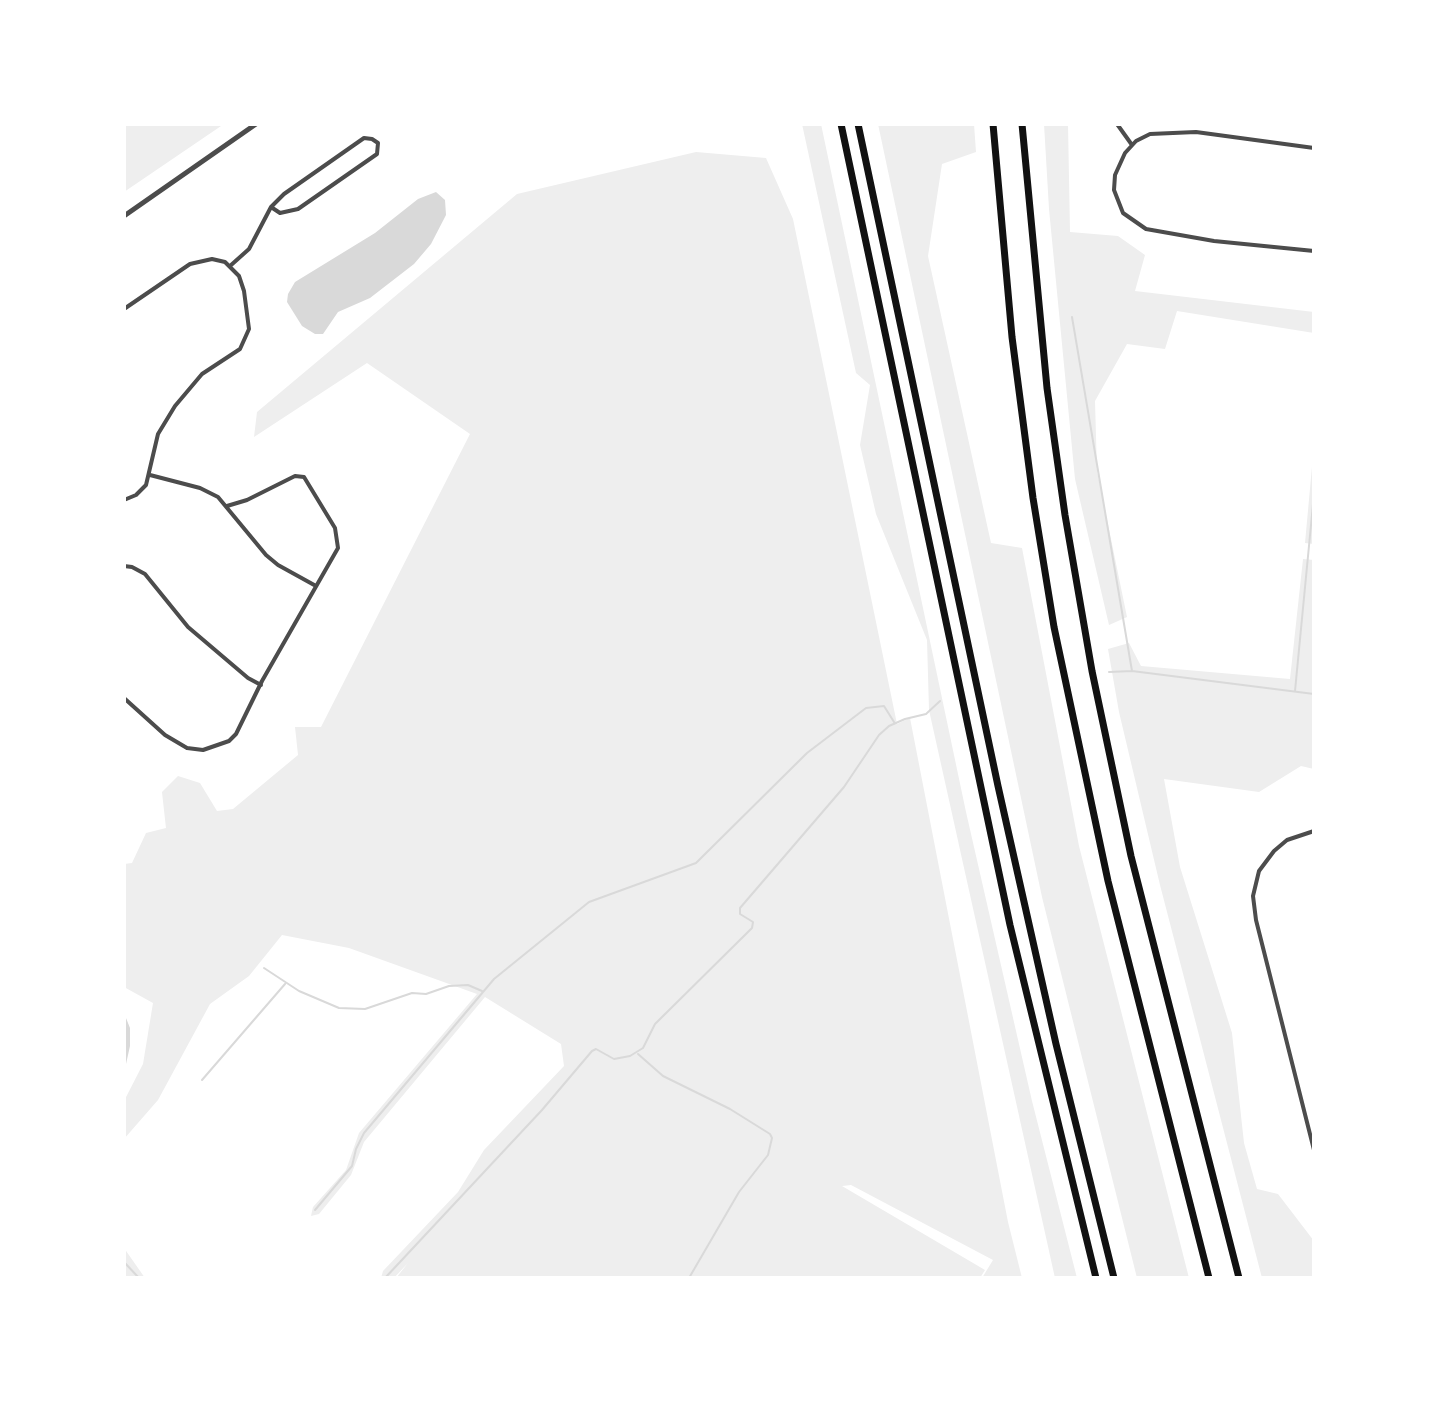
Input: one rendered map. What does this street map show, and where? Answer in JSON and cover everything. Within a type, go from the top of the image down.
[{"type":"highway","points":[[841,124],[1010,925],[1096,1278]]},
{"type":"highway","points":[[858,124],[998,786],[1056,1044],[1114,1278]]},
{"type":"highway","points":[[993,124],[1018,388],[1054,627],[1108,881],[1209,1278]]},
{"type":"highway","points":[[1022,124],[1047,388],[1067,530],[1092,671],[1135,871],[1239,1278]]},
{"type":"street","points":[[124,216],[256,124]]},
{"type":"street","points":[[1117,124],[1132,145]]},
{"type":"street","points":[[1196,124],[1196,132]]},
{"type":"street","points":[[1314,148],[1196,132],[1150,134],[1132,145],[1118,167],[1114,190],[1123,213],[1138,225],[1155,231],[1314,251]]},
{"type":"street","points":[[230,266],[249,249],[271,207],[284,194],[364,138],[378,143],[377,154],[298,209],[280,213],[271,207]]},
{"type":"street","points":[[124,309],[197,261],[212,259],[230,266],[239,276],[249,329],[248,336],[235,354],[202,374],[175,406],[155,441],[150,475],[141,490],[124,500]]},
{"type":"street","points":[[150,475],[206,490],[227,506],[272,561],[316,586]]},
{"type":"street","points":[[124,698],[172,740],[187,748],[203,750],[224,744],[233,737],[338,548],[335,528],[308,480],[295,476],[247,500],[227,506]]},
{"type":"street","points":[[124,566],[145,574],[188,627],[248,678],[261,685]]},
{"type":"street","points":[[1314,831],[1287,840],[1274,851],[1259,871],[1253,896],[1256,920],[1314,1150]]},
{"type":"shaded area","points":[[124,124],[224,124],[124,192]]},
{"type":"shaded area","points":[[802,124],[821,124],[966,812],[1032,1101],[1077,1278],[1055,1278],[929,710],[927,640],[876,514],[860,445],[870,385],[856,373]]},
{"type":"shaded area","points":[[878,124],[974,124],[976,152],[942,164],[928,256],[991,543],[1022,548],[1079,846],[1189,1278],[1137,1278],[1042,897]]},
{"type":"shaded area","points":[[1044,124],[1068,124],[1070,232],[1118,236],[1145,255],[1135,291],[1314,312],[1314,333],[1177,311],[1165,349],[1127,344],[1095,401],[1097,471],[1127,617],[1109,625],[1075,479],[1049,209]]},
{"type":"shaded area","points":[[696,152],[766,158],[793,219],[897,724],[910,718],[1008,1222],[1022,1278],[982,1278],[993,1260],[851,1185],[842,1186],[985,1270],[980,1278],[396,1278],[408,1263],[394,1278],[381,1278],[383,1271],[458,1192],[484,1150],[564,1066],[561,1044],[485,997],[364,1142],[351,1175],[319,1214],[311,1216],[313,1207],[346,1170],[359,1133],[477,994],[349,948],[282,935],[249,976],[210,1004],[158,1100],[124,1139],[124,1101],[143,1064],[153,1003],[124,987],[124,864],[132,863],[146,833],[166,828],[162,792],[178,776],[200,783],[217,811],[233,809],[298,755],[295,727],[321,727],[470,434],[367,363],[254,437],[257,412],[517,194]]},
{"type":"shaded area","points":[[436,192],[445,200],[446,215],[431,244],[414,264],[370,298],[338,312],[323,334],[315,334],[302,326],[287,302],[295,282],[375,233],[418,199]]},
{"type":"shaded area","points":[[1314,445],[1314,544],[1305,543]]},
{"type":"shaded area","points":[[1303,559],[1314,560],[1314,769],[1301,766],[1259,792],[1164,779],[1180,867],[1232,1033],[1244,1143],[1257,1189],[1278,1194],[1314,1241],[1314,1278],[1262,1278],[1160,885],[1119,712],[1108,649],[1129,643],[1141,666],[1290,679]]},
{"type":"shaded area","points":[[124,1013],[130,1028],[130,1046],[124,1073]]},
{"type":"shaded area","points":[[124,1248],[145,1278],[124,1278]]},
{"type":"waterway","points":[[1072,317],[1132,671]]},
{"type":"waterway","points":[[1295,691],[1314,494]]},
{"type":"waterway","points":[[1109,672],[1132,671],[1314,694]]},
{"type":"waterway","points":[[385,1278],[542,1110],[592,1051],[596,1049],[614,1059],[630,1056],[643,1048],[655,1024],[752,928],[753,922],[740,914],[740,908],[844,787],[879,735],[889,726],[926,714],[940,701]]},
{"type":"waterway","points":[[315,1210],[352,1166],[364,1133],[494,979],[589,902],[696,863],[807,753],[866,708],[884,706],[894,722]]},
{"type":"waterway","points":[[264,968],[299,991],[339,1008],[365,1009],[412,993],[426,994],[449,986],[468,985],[482,991]]},
{"type":"waterway","points":[[202,1080],[285,984]]},
{"type":"waterway","points":[[638,1054],[663,1076],[730,1109],[772,1138],[768,1155],[739,1192],[689,1278]]},
{"type":"waterway","points":[[124,1262],[139,1278]]}]
